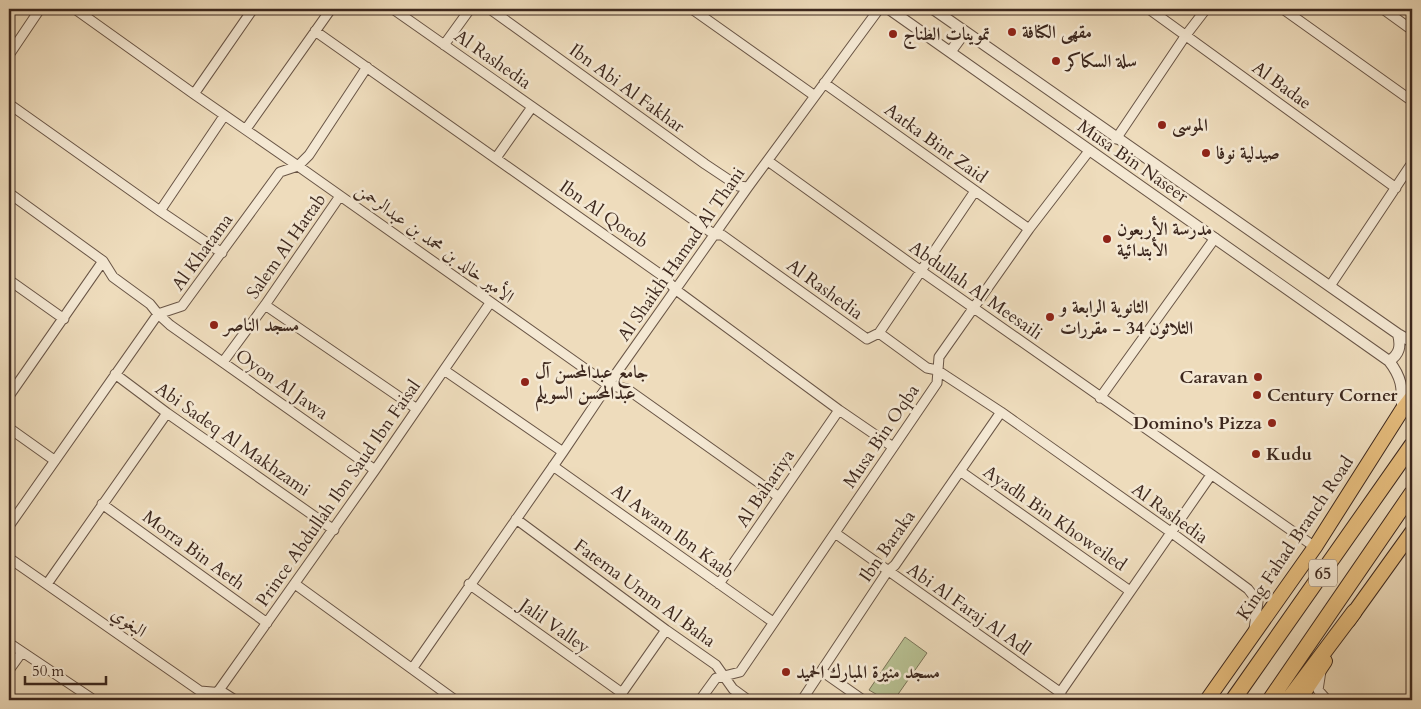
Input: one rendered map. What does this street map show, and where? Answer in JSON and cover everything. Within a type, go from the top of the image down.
[{"type":"highway","name":"65","points":[[1233,700],[1412,445]]},
{"type":"highway","name":"65","points":[[1270,700],[1412,493]]},
{"type":"highway","points":[[1288,700],[1354,612]]},
{"type":"main road","name":"King Fahad Branch Road","points":[[1207,700],[1315,547],[1412,397]]},
{"type":"main road","points":[[1300,700],[1354,612],[1412,532]]},
{"type":"street","points":[[9,55],[40,9]]},
{"type":"street","name":"الأمير خالد بن محمد بن عبدالرحمن","points":[[75,9],[224,116],[246,129],[608,385],[627,390],[779,497]]},
{"type":"street","points":[[194,94],[253,9]]},
{"type":"street","points":[[246,129],[331,9]]},
{"type":"street","name":"Al Rashedia","points":[[393,9],[715,235],[722,235],[867,339],[879,333],[927,368],[937,370],[1001,412],[1248,589],[1258,602],[1253,633]]},
{"type":"street","points":[[444,45],[470,9]]},
{"type":"street","name":"Ibn Abi Al Fakhar","points":[[490,9],[705,164],[738,186],[748,187]]},
{"type":"street","points":[[692,9],[815,96]]},
{"type":"street","name":"Al Shaikh Hamad Al Thani","points":[[412,669],[554,466],[608,385],[748,187],[879,9]]},
{"type":"street","name":"Musa Bin Naseer","points":[[889,9],[1389,361],[1402,383],[1402,410]]},
{"type":"street","points":[[933,9],[1116,139],[1412,342]]},
{"type":"street","name":"Al Badae","points":[[1149,9],[1396,188]]},
{"type":"street","points":[[1116,139],[1186,35],[1206,9]]},
{"type":"street","points":[[1283,9],[1412,101]]},
{"type":"street","points":[[1383,9],[1412,30]]},
{"type":"street","name":"Ibn Al Qotob","points":[[315,31],[664,277],[676,290],[839,410],[893,447]]},
{"type":"street","points":[[951,51],[965,32]]},
{"type":"street","name":"Al Khatama","points":[[158,314],[182,306],[280,172],[298,166],[309,155],[367,67]]},
{"type":"street","name":"Aatka Bint Zaid","points":[[824,83],[1029,229]]},
{"type":"street","points":[[9,104],[160,211],[222,252]]},
{"type":"street","points":[[496,158],[532,107]]},
{"type":"street","points":[[160,211],[224,116]]},
{"type":"street","name":"Musa Bin Oqba","points":[[700,700],[716,678],[740,672],[937,383],[939,357],[1029,229],[1089,151]]},
{"type":"street","name":"Abdullah Al Meesaili","points":[[768,161],[972,308],[1315,547]]},
{"type":"street","points":[[1330,286],[1412,163]]},
{"type":"street","points":[[879,333],[975,192]]},
{"type":"street","name":"Oyon Al Jawa","points":[[9,193],[103,261],[113,278],[150,304],[170,325],[375,470]]},
{"type":"street","name":"Salem Al Hattab","points":[[223,362],[340,196]]},
{"type":"street","points":[[1100,398],[1214,238]]},
{"type":"street","points":[[9,396],[103,261]]},
{"type":"street","points":[[9,280],[64,319]]},
{"type":"street","name":"Prince Abdullah Ibn Saud Ibn Faisal","points":[[215,696],[334,530],[490,303]]},
{"type":"street","points":[[265,305],[417,409]]},
{"type":"street","points":[[9,526],[158,314]]},
{"type":"street","points":[[1389,361],[1395,358],[1400,350],[1398,334]]},
{"type":"street","points":[[444,370],[563,452]]},
{"type":"street","name":"Abi Sadeq Al Makhzami","points":[[115,374],[167,413],[334,530]]},
{"type":"street","name":"Al Bahariya","points":[[719,584],[839,410]]},
{"type":"street","name":"Ibn Baraka","points":[[802,700],[823,672],[887,572],[895,565],[1001,412]]},
{"type":"street","points":[[47,584],[167,413]]},
{"type":"street","points":[[9,428],[54,460]]},
{"type":"street","name":"Al Awam Ibn Kaab","points":[[554,466],[773,622]]},
{"type":"street","name":"Ayadh Bin Khoweiled","points":[[960,471],[1130,591]]},
{"type":"street","points":[[1058,696],[1130,591],[1172,534],[1211,475]]},
{"type":"street","name":"Morra Bin Aeth","points":[[102,504],[267,623]]},
{"type":"street","name":"Fatema Umm Al Baha","points":[[516,519],[716,665],[733,689],[748,700]]},
{"type":"street","name":"Abi Al Faraj Al Adl","points":[[835,534],[1058,696]]},
{"type":"street","name":"البغوي","points":[[9,558],[200,691],[215,696],[224,693],[235,700]]},
{"type":"street","points":[[295,584],[456,700]]},
{"type":"street","name":"Jalil Valley","points":[[470,584],[620,697]]},
{"type":"street","points":[[620,697],[666,630]]},
{"type":"street","points":[[9,643],[94,700]]},
{"type":"street","points":[[9,670],[22,652]]},
{"type":"street","points":[[1323,663],[1318,690],[1327,700]]},
{"type":"street","points":[[823,672],[863,700]]},
{"type":"green space","points":[[905,637],[927,653],[894,700],[886,700],[869,690]]},
{"type":"place","name":"مقهى الكنافة","points":[[1012,32]]},
{"type":"place","name":"تموينات الطناج","points":[[893,34]]},
{"type":"place","name":"سلة السكاكر","points":[[1056,61]]},
{"type":"place","name":"الموسى","points":[[1162,125]]},
{"type":"place","name":"صيدلية نوفا","points":[[1206,153]]},
{"type":"place","name":"مدرسة الأربعون الأبتدائية","points":[[1107,239]]},
{"type":"place","name":"الثانوية الرابعة و الثلاثون 34 - مقررات","points":[[1050,317]]},
{"type":"place","name":"مسجد الناصر","points":[[214,325]]},
{"type":"place","name":"Caravan","points":[[1258,377]]},
{"type":"place","name":"جامع عبدالمحسن آل عبدالمحسن السويلم","points":[[525,382]]},
{"type":"place","name":"Century Corner","points":[[1257,395]]},
{"type":"place","name":"Domino's Pizza","points":[[1272,423]]},
{"type":"place","name":"Kudu","points":[[1256,454]]},
{"type":"place","name":"مسجد منيرة المبارك الحميد","points":[[786,672]]}]
